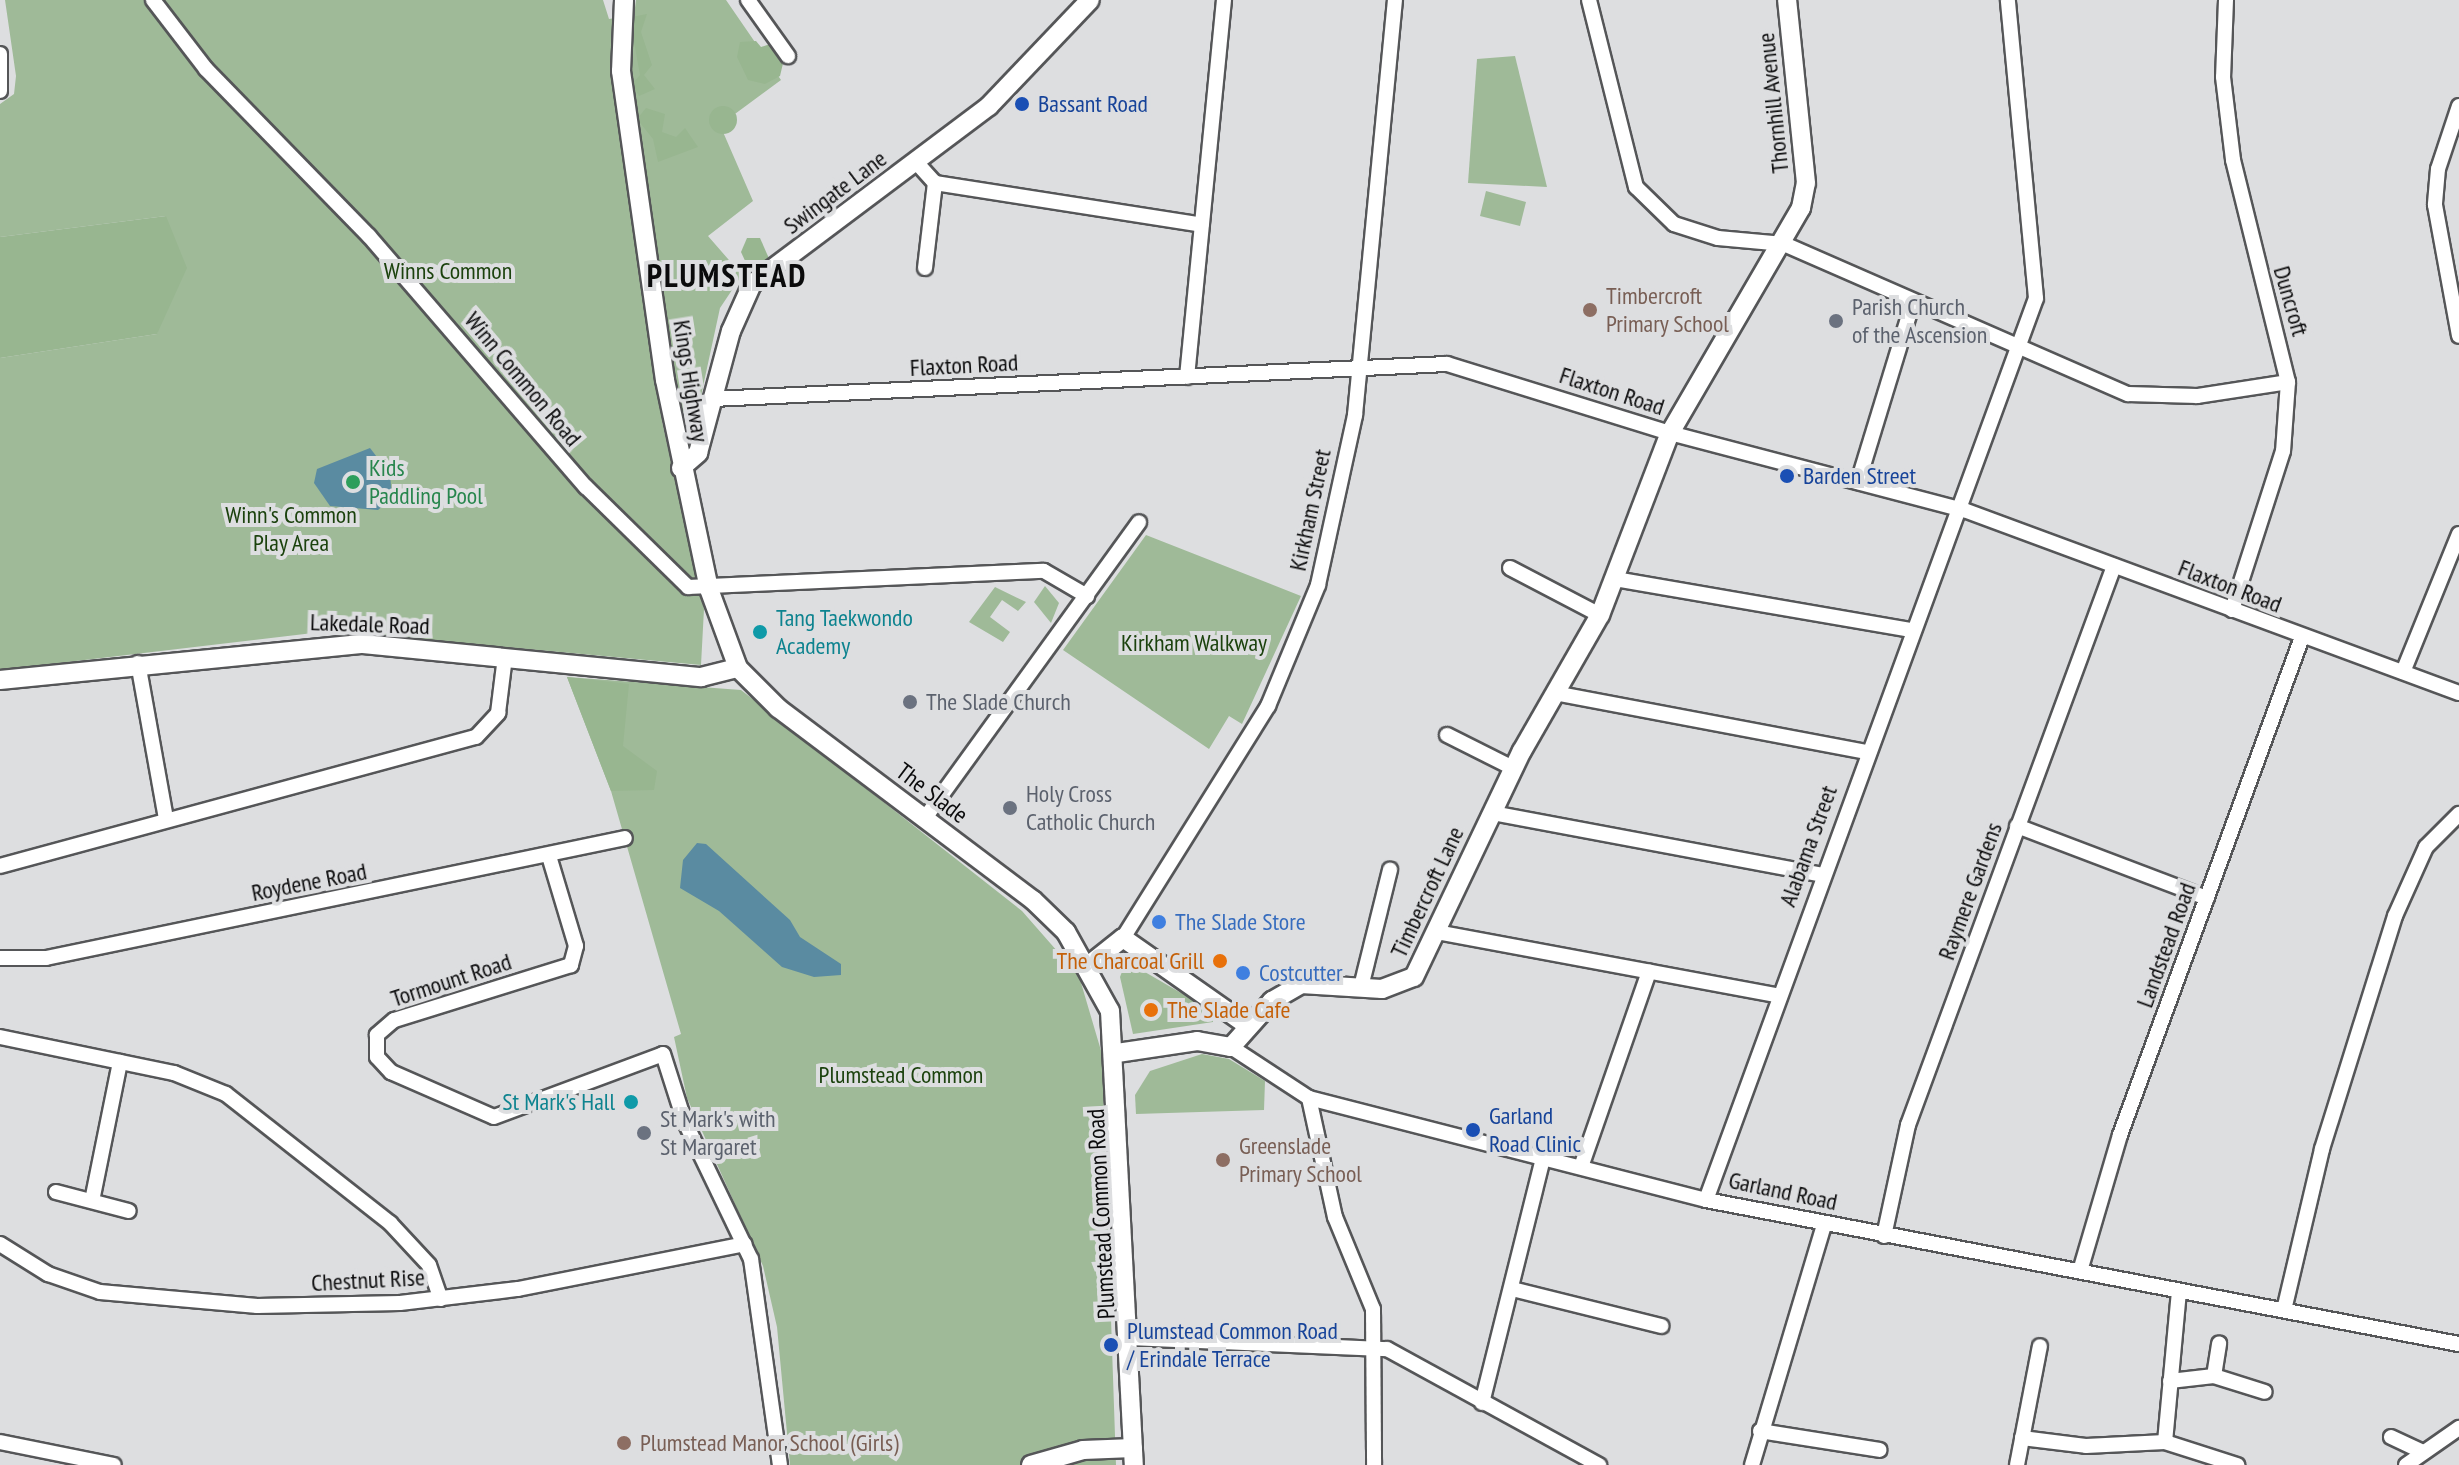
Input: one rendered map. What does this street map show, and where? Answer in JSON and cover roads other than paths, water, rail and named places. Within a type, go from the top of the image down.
[{"type":"street","name":"Winn Common Road","points":[[153,0],[206,69],[380,248],[586,487],[673,577],[709,589]]},
{"type":"street","name":"Kings Highway","points":[[624,0],[625,103],[681,468],[709,589],[738,668]]},
{"type":"street","points":[[748,0],[788,56]]},
{"type":"street","points":[[1187,377],[1224,0]]},
{"type":"street","name":"Kirkham Street","points":[[1089,965],[1123,938],[1268,706],[1296,645],[1328,547],[1355,415],[1356,367],[1395,0]]},
{"type":"street","points":[[1589,0],[1644,201],[1697,233],[1784,244],[2017,347],[2150,397],[2288,382]]},
{"type":"street","name":"Thornhill Avenue","points":[[1784,244],[1806,183],[1787,0]]},
{"type":"street","name":"Alabama Street","points":[[1706,1200],[1909,630],[2036,298],[2008,0]]},
{"type":"street","name":"Duncroft","points":[[2226,0],[2223,77],[2233,160],[2288,382],[2283,451],[2232,610]]},
{"type":"street","name":"Swingate Lane","points":[[681,468],[698,453],[752,284],[989,106],[1083,1]]},
{"type":"street","points":[[0,54],[0,90]]},
{"type":"street","points":[[2459,106],[2438,169],[2435,205],[2453,288],[2459,336]]},
{"type":"street","points":[[916,162],[935,183],[1202,225]]},
{"type":"street","points":[[925,268],[935,183]]},
{"type":"street","name":"Timbercroft Lane","points":[[1231,1047],[1248,1026],[1301,984],[1361,987],[1414,977],[1513,768],[1600,615],[1670,433],[1784,244]]},
{"type":"street","points":[[1858,482],[1913,302]]},
{"type":"street","name":"Flaxton Road","points":[[713,399],[1447,364],[1670,433],[1956,508],[2459,693]]},
{"type":"street","points":[[925,818],[1139,522]]},
{"type":"street","points":[[2403,672],[2459,534]]},
{"type":"street","name":"Raymere Gardens","points":[[1884,1236],[1908,1125],[2114,566]]},
{"type":"street","points":[[1510,568],[1600,615]]},
{"type":"street","points":[[709,589],[1044,571],[1087,596]]},
{"type":"street","points":[[1615,579],[1909,630]]},
{"type":"street","name":"Landstead Road","points":[[2080,1271],[2120,1135],[2302,637]]},
{"type":"street","name":"Lakedale Road","points":[[0,680],[138,663],[347,644],[701,677],[738,668]]},
{"type":"street","points":[[0,866],[476,737],[498,713],[505,657]]},
{"type":"street","points":[[138,663],[166,819]]},
{"type":"street","name":"The Slade","points":[[738,668],[778,708],[1033,900],[1089,965]]},
{"type":"street","points":[[1554,693],[1865,752]]},
{"type":"street","points":[[1447,735],[1513,768]]},
{"type":"street","points":[[1492,813],[1822,875]]},
{"type":"street","points":[[2284,1310],[2322,1149],[2395,916],[2426,847],[2459,814]]},
{"type":"street","points":[[2017,826],[2207,898]]},
{"type":"street","name":"Roydene Road","points":[[0,958],[46,958],[625,838]]},
{"type":"street","name":"Tormount Road","points":[[549,856],[576,946],[571,965],[394,1020],[377,1035],[382,1065],[494,1117],[663,1054],[684,1120],[745,1244]]},
{"type":"street","points":[[1361,987],[1390,870]]},
{"type":"street","points":[[1436,932],[1777,995]]},
{"type":"street","points":[[1123,938],[1248,1026]]},
{"type":"street","name":"Plumstead Common Road","points":[[1089,965],[1110,1011],[1117,1053],[1134,1457]]},
{"type":"street","points":[[1581,1167],[1649,972]]},
{"type":"street","points":[[0,1037],[204,1082],[266,1121],[406,1239],[429,1265],[441,1299]]},
{"type":"street","name":"Garland Road","points":[[1117,1053],[1197,1041],[1231,1047],[1309,1098],[1706,1200],[2459,1344]]},
{"type":"street","points":[[92,1201],[120,1062]]},
{"type":"street","points":[[1309,1098],[1335,1217],[1373,1309],[1374,1465]]},
{"type":"street","points":[[1482,1403],[1543,1158]]},
{"type":"street","points":[[56,1192],[129,1211]]},
{"type":"street","points":[[1752,1465],[1824,1225]]},
{"type":"street","name":"Chestnut Rise","points":[[0,1244],[48,1274],[128,1297],[257,1306],[441,1299],[745,1244]]},
{"type":"street","points":[[745,1244],[766,1330],[780,1465]]},
{"type":"street","points":[[1512,1289],[1662,1326]]},
{"type":"street","points":[[2165,1442],[2179,1292]]},
{"type":"street","points":[[1131,1338],[1374,1348],[1404,1354],[1559,1448],[1599,1465]]},
{"type":"street","points":[[2214,1376],[2219,1343]]},
{"type":"street","points":[[2017,1465],[2040,1346]]},
{"type":"street","points":[[2170,1381],[2214,1376],[2265,1392]]},
{"type":"street","points":[[2406,1465],[2459,1428]]},
{"type":"street","points":[[1760,1431],[1880,1450]]},
{"type":"street","points":[[2391,1437],[2423,1452]]},
{"type":"street","points":[[2022,1438],[2086,1446],[2165,1442],[2237,1465]]},
{"type":"street","points":[[0,1442],[66,1461],[114,1465]]},
{"type":"street","points":[[1559,1448],[1559,1465]]},
{"type":"street","points":[[1031,1465],[1083,1450],[1134,1457]]},
{"type":"water","name":"Kids Paddling Pool","points":[[370,448],[390,474],[392,498],[378,510],[330,506],[314,483],[317,469]]},
{"type":"water","points":[[697,843],[706,844],[790,920],[800,937],[841,964],[841,975],[814,977],[782,967],[719,911],[680,888],[683,860]]},
{"type":"place","name":"Bassant Road","points":[[1022,104]]},
{"type":"place","name":"Timbercroft Primary School","points":[[1590,310]]},
{"type":"place","name":"Parish Church of the Ascension","points":[[1836,321]]},
{"type":"place","name":"Barden Street","points":[[1787,476]]},
{"type":"place","name":"Kids Paddling Pool","points":[[353,482]]},
{"type":"place","name":"Tang Taekwondo Academy","points":[[760,632]]},
{"type":"place","name":"The Slade Church","points":[[910,702]]},
{"type":"place","name":"Holy Cross Catholic Church","points":[[1010,808]]},
{"type":"place","name":"The Slade Store","points":[[1159,922]]},
{"type":"place","name":"The Charcoal Grill","points":[[1220,961]]},
{"type":"place","name":"Costcutter","points":[[1243,973]]},
{"type":"place","name":"The Slade Cafe","points":[[1151,1010]]},
{"type":"place","name":"St Mark's Hall","points":[[631,1102]]},
{"type":"place","name":"Garland Road Clinic","points":[[1473,1130]]},
{"type":"place","name":"St Mark's with St Margaret","points":[[644,1133]]},
{"type":"place","name":"Greenslade Primary School","points":[[1223,1160]]},
{"type":"place","name":"Plumstead Common Road / Erindale Terrace","points":[[1111,1345]]},
{"type":"place","name":"Plumstead Manor School (Girls)","points":[[624,1443]]},
{"type":"district","name":"PLUMSTEAD","points":[[727,275]]},
{"type":"park label","name":"Winns Common","points":[[448,271]]},
{"type":"park label","name":"Winn's Common Play Area","points":[[291,529]]},
{"type":"park label","name":"Kirkham Walkway","points":[[1194,643]]},
{"type":"park label","name":"Plumstead Common","points":[[901,1075]]}]
